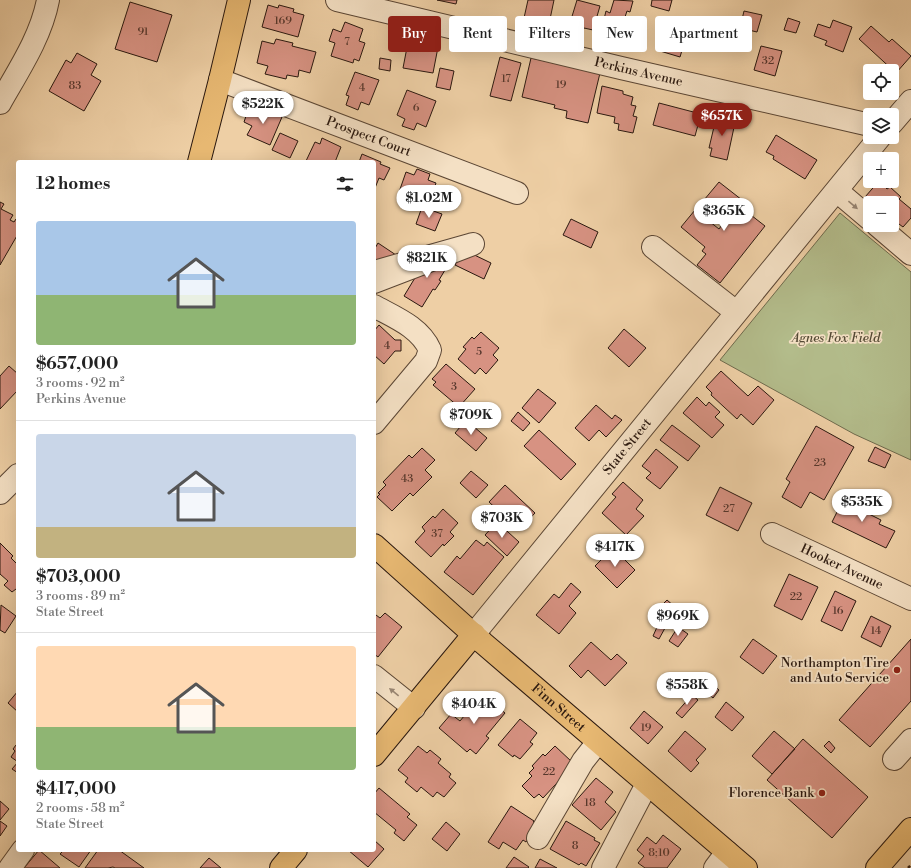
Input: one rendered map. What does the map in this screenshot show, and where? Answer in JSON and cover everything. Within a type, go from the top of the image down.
[{"type":"main road","points":[[200,160],[239,0]]},
{"type":"main road","name":"Finn Street","points":[[376,548],[647,784],[721,860],[746,868]]},
{"type":"main road","name":"State Street","points":[[376,753],[474,634]]},
{"type":"main road","points":[[877,868],[911,829]]},
{"type":"main road","points":[[282,868],[294,852]]},
{"type":"street","points":[[0,103],[32,47],[48,0]]},
{"type":"street","name":"Perkins Avenue","points":[[337,0],[863,123]]},
{"type":"street","name":"Prospect Court","points":[[220,80],[517,193]]},
{"type":"street","points":[[899,115],[911,101]]},
{"type":"street","name":"State Street","points":[[474,634],[874,144]]},
{"type":"street","points":[[837,191],[863,213]]},
{"type":"street","points":[[885,232],[911,254]]},
{"type":"street","points":[[376,271],[472,244],[376,281]]},
{"type":"street","points":[[653,247],[736,312]]},
{"type":"street","points":[[376,307],[415,329],[426,340],[430,350],[426,361],[376,421]]},
{"type":"street","points":[[0,493],[16,476]]},
{"type":"street","name":"Hooker Avenue","points":[[772,534],[911,599]]},
{"type":"street","points":[[376,678],[414,708]]},
{"type":"street","points":[[894,759],[911,740]]},
{"type":"street","points":[[538,838],[583,761],[598,742]]},
{"type":"street","points":[[602,868],[647,784]]},
{"type":"street","points":[[10,868],[22,852]]},
{"type":"path","points":[[908,868],[911,864]]},
{"type":"green space","name":"Agnes Fox Field","points":[[840,213],[911,272],[911,460],[854,434],[720,360]]},
{"type":"building","points":[[437,0],[457,0],[456,4]]},
{"type":"building","points":[[528,0],[554,0],[551,16],[524,16]]},
{"type":"building","points":[[577,0],[600,6],[597,16],[592,16],[592,30],[584,28],[584,16],[572,16]]},
{"type":"building","points":[[614,0],[633,1],[630,12],[627,11],[625,16],[605,16],[606,11],[610,13]]},
{"type":"building","points":[[652,0],[672,0],[669,11],[651,6]]},
{"type":"building","points":[[130,2],[172,15],[157,62],[115,49]]},
{"type":"building","points":[[268,5],[278,8],[279,5],[294,9],[293,12],[304,15],[298,37],[262,27]]},
{"type":"building","points":[[744,11],[762,15],[757,32],[752,31],[752,16],[743,16]]},
{"type":"building","points":[[788,18],[800,22],[796,33],[784,30]]},
{"type":"building","points":[[833,20],[852,27],[843,52],[825,45],[827,41],[814,36],[818,24],[830,28]]},
{"type":"building","points":[[345,22],[363,29],[359,41],[365,43],[359,61],[354,59],[353,63],[331,56],[335,43],[329,41],[333,29],[341,32]]},
{"type":"building","points":[[871,26],[889,42],[892,39],[911,56],[899,70],[899,64],[886,64],[859,39]]},
{"type":"building","points":[[276,39],[293,43],[292,46],[316,52],[310,73],[299,70],[298,77],[287,75],[286,79],[265,74],[268,66],[257,63],[262,41],[274,44]]},
{"type":"building","points":[[761,46],[782,51],[775,76],[754,70]]},
{"type":"building","points":[[406,52],[437,52],[433,73],[403,68]]},
{"type":"building","points":[[663,52],[682,52],[680,57]]},
{"type":"building","points":[[77,53],[97,64],[91,75],[101,81],[84,111],[49,91],[66,60],[71,63]]},
{"type":"building","points":[[500,57],[521,63],[511,101],[490,96]]},
{"type":"building","points":[[380,58],[391,60],[390,71],[379,69]]},
{"type":"building","points":[[531,58],[600,73],[588,123],[566,118],[567,111],[554,108],[555,105],[522,97]]},
{"type":"building","points":[[440,68],[454,71],[450,90],[436,87]]},
{"type":"building","points":[[355,72],[379,80],[369,105],[361,102],[358,110],[346,105],[349,96],[346,95]]},
{"type":"building","points":[[602,86],[623,91],[623,94],[633,97],[631,105],[636,106],[633,116],[637,117],[633,133],[618,130],[619,124],[614,123],[615,117],[597,113]]},
{"type":"building","points":[[407,90],[436,101],[426,127],[417,123],[414,130],[402,126],[405,119],[397,115]]},
{"type":"building","points":[[659,103],[701,114],[695,136],[653,125]]},
{"type":"building","points":[[259,108],[282,117],[270,145],[247,135],[252,126],[244,122],[248,110],[256,114]]},
{"type":"building","points":[[717,114],[736,118],[727,160],[710,156],[712,148],[709,148]]},
{"type":"building","points":[[280,133],[298,141],[290,158],[272,150]]},
{"type":"building","points":[[776,135],[817,160],[805,179],[773,159],[774,156],[766,152]]},
{"type":"building","points":[[322,138],[341,147],[336,160],[306,160],[315,142],[320,144]]},
{"type":"building","points":[[362,154],[381,162],[380,164],[390,168],[384,180],[379,178],[376,186],[376,160],[360,160]]},
{"type":"building","points":[[417,169],[430,174],[428,180],[436,183],[431,197],[428,196],[425,207],[421,206],[420,209],[408,205],[409,202],[401,199],[402,196],[398,195],[406,172],[414,175]]},
{"type":"building","points":[[719,182],[751,207],[747,212],[765,226],[720,283],[697,265],[706,254],[702,251],[705,247],[681,227],[695,210],[719,229],[727,218],[704,200]]},
{"type":"building","points":[[873,188],[891,188],[901,197],[899,199],[899,196],[866,196]]},
{"type":"building","points":[[899,199],[911,209],[911,218],[903,227],[899,224]]},
{"type":"building","points":[[0,202],[4,204],[1,209],[13,215],[10,220],[14,222],[16,219],[16,237],[0,265]]},
{"type":"building","points":[[422,207],[442,214],[435,231],[416,224]]},
{"type":"building","points":[[571,219],[598,232],[591,248],[563,235]]},
{"type":"building","points":[[378,243],[399,257],[376,278],[376,246]]},
{"type":"building","points":[[433,248],[448,265],[439,280],[441,281],[435,290],[433,289],[422,307],[404,296]]},
{"type":"building","points":[[462,249],[491,263],[484,279],[455,265]]},
{"type":"building","points":[[379,325],[395,340],[401,340],[401,351],[395,351],[384,364],[376,357],[376,329]]},
{"type":"building","points":[[624,329],[646,348],[629,367],[608,348]]},
{"type":"building","points":[[481,332],[499,348],[493,355],[498,360],[486,374],[480,368],[475,374],[458,359],[466,349],[463,347],[472,337],[474,339]]},
{"type":"building","points":[[446,364],[475,389],[459,407],[433,385],[436,382],[432,379]]},
{"type":"building","points":[[9,366],[16,372],[16,392],[0,409],[0,376]]},
{"type":"building","points":[[721,371],[748,396],[758,386],[774,400],[753,425],[741,414],[737,419],[711,395],[712,393],[706,387]]},
{"type":"building","points":[[538,389],[556,403],[539,423],[522,408]]},
{"type":"building","points":[[697,397],[706,406],[709,402],[720,412],[715,417],[724,425],[712,438],[683,413]]},
{"type":"building","points":[[596,405],[612,419],[615,415],[622,420],[606,437],[599,430],[589,441],[575,428]]},
{"type":"building","points":[[518,412],[530,423],[523,431],[511,421]]},
{"type":"building","points":[[466,420],[487,438],[476,451],[455,433]]},
{"type":"building","points":[[672,425],[700,446],[688,461],[660,440]]},
{"type":"building","points":[[816,426],[854,447],[824,500],[810,492],[801,508],[782,497],[790,482],[786,479]]},
{"type":"building","points":[[539,430],[576,464],[561,480],[524,446]]},
{"type":"building","points":[[875,447],[891,455],[885,468],[868,461]]},
{"type":"building","points":[[422,448],[435,460],[425,470],[432,477],[413,496],[410,493],[392,511],[377,497],[380,494],[378,493],[386,485],[383,482],[409,455],[412,458]]},
{"type":"building","points":[[656,449],[678,467],[660,489],[646,478],[651,473],[642,466]]},
{"type":"building","points":[[471,471],[488,485],[476,498],[460,483]]},
{"type":"building","points":[[623,482],[643,500],[636,509],[644,516],[626,535],[602,513],[616,497],[612,494]]},
{"type":"building","points":[[505,485],[535,513],[519,530],[489,502]]},
{"type":"building","points":[[720,487],[752,503],[738,531],[706,515]]},
{"type":"building","points":[[844,498],[868,510],[867,513],[881,520],[879,524],[895,531],[886,548],[832,522]]},
{"type":"building","points":[[443,509],[458,523],[450,532],[454,536],[444,546],[443,544],[431,557],[415,542],[425,531],[422,527],[433,516],[435,518]]},
{"type":"building","points":[[497,522],[519,542],[507,556],[485,535]]},
{"type":"building","points":[[476,540],[484,546],[487,542],[504,557],[473,595],[444,572],[457,556],[460,559]]},
{"type":"building","points":[[0,543],[13,556],[11,558],[16,563],[16,589],[12,592],[4,585],[8,581],[0,574]]},
{"type":"building","points":[[613,548],[635,570],[617,588],[595,566]]},
{"type":"building","points":[[789,574],[818,587],[802,620],[774,606]]},
{"type":"building","points":[[571,583],[581,592],[569,606],[576,613],[559,634],[536,615],[554,594],[559,598]]},
{"type":"building","points":[[835,591],[856,601],[842,631],[821,621]]},
{"type":"building","points":[[667,600],[675,607],[667,615],[660,607]]},
{"type":"building","points":[[1,605],[16,616],[5,633],[0,630]]},
{"type":"building","points":[[385,613],[402,627],[378,657],[376,656],[376,615],[380,618]]},
{"type":"building","points":[[871,616],[891,626],[881,647],[861,637]]},
{"type":"building","points":[[658,625],[665,628],[659,639],[653,636]]},
{"type":"building","points":[[678,627],[688,634],[678,647],[669,641]]},
{"type":"building","points":[[753,639],[777,656],[763,674],[740,657]]},
{"type":"building","name":"Northampton Tire and Auto Service","points":[[911,639],[911,701],[870,747],[839,720]]},
{"type":"building","points":[[591,642],[611,660],[617,654],[627,663],[605,686],[588,670],[581,678],[569,666]]},
{"type":"building","points":[[714,685],[719,690],[713,698],[707,693]]},
{"type":"building","points":[[16,693],[16,710],[8,703]]},
{"type":"building","points":[[482,694],[505,713],[486,736],[489,738],[476,754],[470,749],[467,752],[439,728],[451,714],[460,721]]},
{"type":"building","points":[[692,695],[698,700],[682,718],[676,713]]},
{"type":"building","points":[[726,702],[744,717],[732,731],[715,717]]},
{"type":"building","points":[[644,711],[663,727],[648,744],[630,728]]},
{"type":"building","points":[[520,719],[537,733],[530,742],[533,744],[520,759],[514,755],[513,757],[498,745]]},
{"type":"building","points":[[685,731],[706,749],[696,760],[699,763],[691,772],[668,751]]},
{"type":"building","points":[[774,731],[795,749],[772,774],[752,756]]},
{"type":"building","name":"Florence Bank","points":[[803,739],[868,797],[832,838],[767,780]]},
{"type":"building","points":[[829,741],[835,748],[831,753],[824,746]]},
{"type":"building","points":[[16,745],[16,761],[11,757],[15,751],[13,749]]},
{"type":"building","points":[[418,746],[427,753],[430,750],[441,759],[438,763],[451,774],[449,777],[456,783],[444,797],[437,792],[433,797],[421,787],[417,792],[405,782],[408,778],[398,770]]},
{"type":"building","points":[[555,746],[572,762],[565,769],[568,771],[543,798],[539,794],[534,798],[522,786],[532,776],[529,773],[534,768],[532,766],[543,754],[545,756]]},
{"type":"building","points":[[16,764],[16,772],[12,769]]},
{"type":"building","points":[[596,778],[613,792],[605,802],[616,812],[601,830],[572,805]]},
{"type":"building","points":[[379,788],[410,814],[407,817],[417,825],[404,841],[394,833],[396,830],[376,814],[376,792]]},
{"type":"building","points":[[0,801],[9,809],[0,820]]},
{"type":"building","points":[[511,806],[538,825],[526,842],[523,840],[516,850],[503,842],[499,849],[488,842]]},
{"type":"building","points":[[0,821],[7,826],[0,836]]},
{"type":"building","points":[[566,821],[595,838],[594,840],[600,843],[586,866],[581,863],[579,865],[550,849]]},
{"type":"building","points":[[446,822],[460,834],[447,851],[432,839]]},
{"type":"building","points":[[663,835],[681,849],[667,868],[645,868],[638,863],[644,856],[637,850],[647,837],[656,844]]},
{"type":"building","points":[[376,842],[384,849],[368,867],[350,852],[376,852]]},
{"type":"building","points":[[37,852],[41,852],[60,868],[24,868]]},
{"type":"building","points":[[62,852],[90,852],[79,867],[60,854]]},
{"type":"building","points":[[97,852],[122,852],[144,868],[113,867],[85,868]]},
{"type":"building","points":[[514,857],[529,867],[506,868]]},
{"type":"building","points":[[209,858],[221,868],[200,868]]},
{"type":"building","points":[[540,859],[557,868],[535,868]]},
{"type":"place","name":"Northampton Tire and Auto Service","points":[[897,670]]},
{"type":"place","name":"Florence Bank","points":[[822,793]]}]
